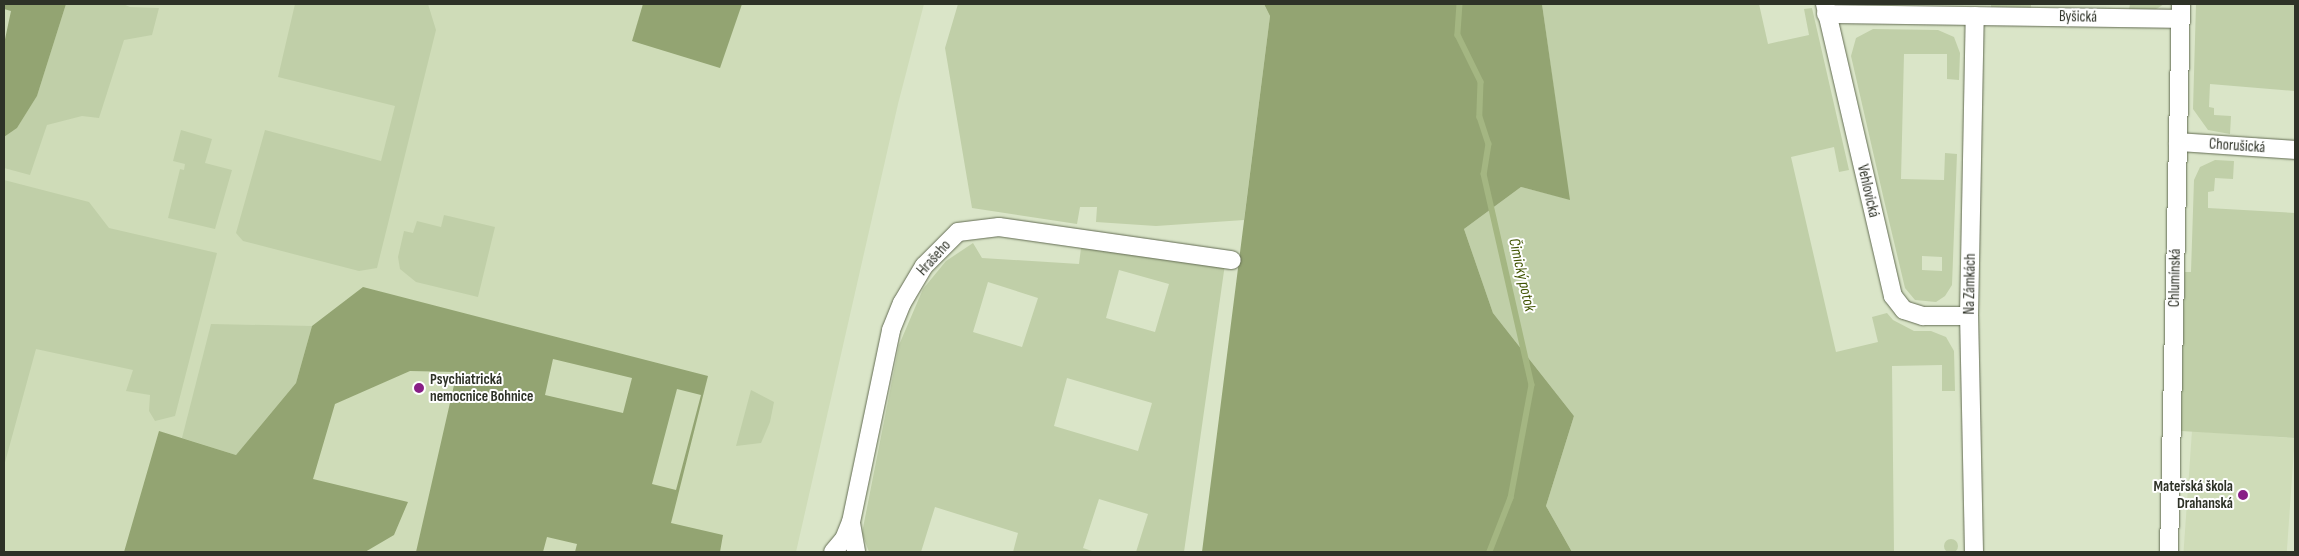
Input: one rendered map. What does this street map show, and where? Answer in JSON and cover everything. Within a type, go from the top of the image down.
[{"type":"street","name":"Byšická","points":[[1825,9],[1975,16],[2180,11]]},
{"type":"street","name":"Vehlovická","points":[[1825,9],[1893,296],[1904,310],[1922,316],[1969,316]]},
{"type":"street","name":"Chlumínská","points":[[2169,552],[2180,11]]},
{"type":"street","name":"Na Zámkách","points":[[1974,552],[1969,316],[1975,16]]},
{"type":"street","name":"Chorušická","points":[[2178,142],[2295,150]]},
{"type":"street","name":"Hrašeho","points":[[833,552],[844,539],[851,522],[891,330],[902,302],[924,266],[958,232],[999,227],[1232,260]]},
{"type":"street","name":"Hrašeho","points":[[851,522],[856,552]]},
{"type":"shaded area","name":"Psychiatrická nemocnice Bohnice","points":[[4,4],[924,4],[898,104],[796,552],[4,552]]},
{"type":"shaded area","points":[[4,4],[66,4],[37,96],[17,128],[4,137],[4,44],[11,11],[4,9]]},
{"type":"shaded area","points":[[66,4],[123,4],[130,7],[159,8],[152,35],[124,40],[99,118],[82,116],[47,125],[30,175],[4,168],[4,137],[17,128],[37,96]]},
{"type":"shaded area","points":[[295,4],[428,4],[436,30],[377,268],[359,271],[243,241],[236,233],[265,130],[381,161],[395,106],[278,77]]},
{"type":"shaded area","points":[[643,4],[742,4],[720,68],[632,41]]},
{"type":"shaded area","points":[[958,4],[1264,4],[1270,16],[1244,220],[1156,226],[1096,222],[1097,207],[1080,207],[1077,224],[972,208],[945,48]]},
{"type":"shaded area","points":[[1264,4],[1542,4],[1570,200],[1521,187],[1464,229],[1493,313],[1574,416],[1546,506],[1572,552],[1202,552],[1270,16]]},
{"type":"shaded area","points":[[1542,4],[1759,4],[1768,44],[1809,35],[1804,9],[1812,8],[1849,170],[1839,172],[1834,147],[1791,157],[1836,352],[1878,342],[1872,317],[1887,313],[1893,320],[1914,331],[1931,331],[1946,337],[1954,351],[1955,391],[1942,391],[1942,365],[1892,366],[1894,552],[1572,552],[1546,506],[1574,416],[1493,313],[1464,229],[1521,187],[1569,199]]},
{"type":"shaded area","points":[[1991,4],[2031,4],[2031,8],[1991,8]]},
{"type":"shaded area","points":[[2130,4],[2164,4],[2155,10],[2129,10]]},
{"type":"shaded area","points":[[2196,4],[2295,4],[2295,91],[2210,84],[2209,107],[2214,108],[2214,115],[2231,116],[2230,134],[2208,130],[2193,109]]},
{"type":"shaded area","points":[[1873,29],[1938,30],[1954,37],[1960,53],[1959,80],[1947,79],[1947,54],[1904,54],[1901,179],[1944,180],[1945,153],[1957,154],[1952,285],[1945,296],[1936,302],[1915,300],[1905,288],[1851,56],[1856,38]],"holes":[[[1922,256],[1942,257],[1942,271],[1922,270]]]},
{"type":"shaded area","points":[[181,130],[212,139],[205,163],[232,170],[215,229],[168,218],[180,169],[184,170],[185,164],[173,161]]},
{"type":"shaded area","points":[[2215,160],[2234,161],[2233,179],[2215,178],[2214,191],[2208,192],[2208,208],[2295,213],[2295,438],[2181,431],[2185,272],[2191,272],[2194,180],[2200,167]]},
{"type":"shaded area","points":[[4,180],[89,202],[109,228],[217,253],[175,416],[155,421],[149,411],[150,395],[126,391],[133,370],[36,349],[4,466]]},
{"type":"shaded area","points":[[444,215],[495,227],[478,297],[416,282],[400,269],[398,257],[404,231],[413,233],[417,221],[441,227]]},
{"type":"shaded area","points":[[1082,240],[1225,264],[1184,552],[1136,552],[1148,514],[1099,499],[1083,548],[1095,552],[1013,552],[1018,533],[935,507],[921,552],[869,552],[862,533],[899,345],[923,289],[946,261],[973,243],[982,258],[1079,264]],"holes":[[[1119,270],[1169,284],[1155,332],[1106,318]],[[988,282],[1038,298],[1022,347],[973,332]],[[1067,378],[1152,403],[1138,451],[1054,426]]]},
{"type":"shaded area","points":[[363,287],[708,376],[671,523],[723,535],[720,552],[575,552],[577,544],[547,537],[543,552],[416,552],[457,372],[410,371],[335,404],[313,479],[408,502],[394,535],[365,552],[124,552],[159,431],[236,455],[296,383],[312,326]],"holes":[[[553,359],[632,378],[623,413],[545,395]],[[677,389],[701,395],[676,490],[652,484]]]},
{"type":"shaded area","points":[[211,324],[312,326],[296,383],[236,455],[182,438]]},
{"type":"shaded area","points":[[751,390],[774,402],[770,422],[761,443],[736,446]]},
{"type":"shaded area","name":"Mateřská škola Drahanská","points":[[2192,431],[2295,438],[2287,552],[2184,552]]},
{"type":"shaded area","points":[[1948,539],[1954,539],[1958,546],[1954,553],[1948,553],[1944,549],[1944,543]]},
{"type":"waterway","name":"Čimický potok","points":[[1460,4],[1458,35],[1481,82],[1480,117],[1489,144],[1484,174],[1532,385],[1511,498],[1490,552]]},
{"type":"place","name":"Psychiatrická nemocnice Bohnice","points":[[419,388]]},
{"type":"place","name":"Mateřská škola Drahanská","points":[[2243,495]]}]
